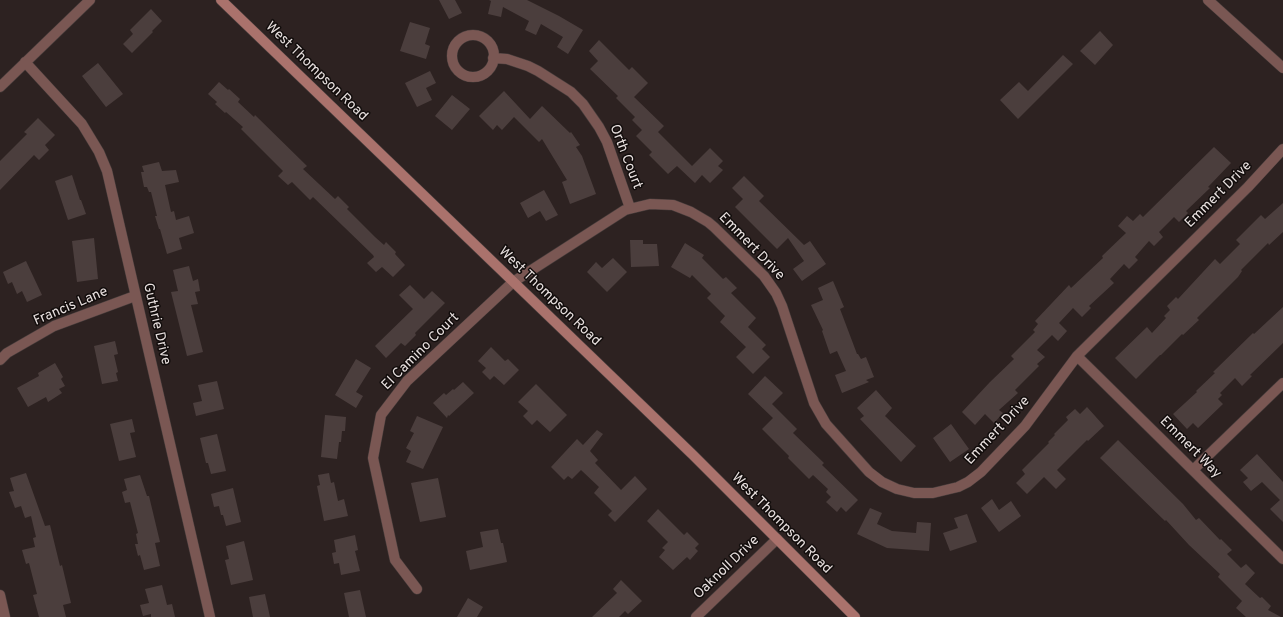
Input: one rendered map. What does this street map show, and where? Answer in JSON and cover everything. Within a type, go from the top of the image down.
[{"type":"main road","name":"West Thompson Road","points":[[221,0],[693,455],[855,617]]},
{"type":"street","points":[[0,87],[90,0]]},
{"type":"street","points":[[1208,0],[1283,68]]},
{"type":"street","points":[[475,35],[483,38],[489,43],[493,50],[493,58],[491,66],[484,74],[469,76],[456,68],[452,54],[455,46],[460,40],[467,36],[475,35]]},
{"type":"street","name":"Orth Court","points":[[493,58],[507,59],[538,71],[571,92],[583,104],[599,127],[607,142],[630,208]]},
{"type":"street","name":"Guthrie Drive","points":[[25,62],[82,124],[99,152],[110,181],[135,296],[210,617]]},
{"type":"street","name":"Emmert Drive","points":[[513,282],[615,215],[630,208],[656,204],[673,206],[691,212],[714,227],[764,276],[772,286],[782,306],[814,403],[826,424],[869,472],[882,482],[897,489],[919,493],[939,492],[958,487],[975,477],[1025,426],[1077,356],[1248,187],[1283,150]]},
{"type":"street","name":"El Camino Court","points":[[417,589],[395,560],[373,458],[381,415],[408,382],[513,282]]},
{"type":"street","name":"Francis Lane","points":[[0,360],[7,353],[54,326],[135,296]]},
{"type":"street","name":"Emmert Way","points":[[1077,356],[1283,560]]},
{"type":"street","points":[[1193,470],[1283,382]]},
{"type":"street","name":"Oaknoll Drive","points":[[696,617],[777,540]]},
{"type":"street","points":[[0,595],[5,617]]},
{"type":"building","points":[[439,0],[455,0],[462,13],[449,19]]},
{"type":"building","points":[[489,0],[527,0],[583,30],[568,54],[557,47],[563,37],[541,24],[536,35],[525,30],[529,21],[503,7],[501,17],[488,14],[491,1]]},
{"type":"building","points":[[151,9],[162,21],[132,53],[123,44],[133,34],[130,30]]},
{"type":"building","points":[[410,22],[430,28],[425,44],[430,46],[426,59],[400,51]]},
{"type":"building","points":[[1100,31],[1113,45],[1095,65],[1080,51]]},
{"type":"building","points":[[599,40],[629,70],[632,67],[648,83],[634,97],[664,126],[658,132],[692,166],[710,148],[723,161],[718,166],[723,170],[710,183],[702,175],[695,183],[677,166],[668,174],[649,155],[652,152],[636,136],[642,130],[632,120],[635,117],[616,98],[618,96],[590,69],[598,61],[589,51]]},
{"type":"building","points":[[1063,55],[1073,64],[1018,119],[1000,100],[1019,82],[1028,91]]},
{"type":"building","points":[[98,63],[123,94],[106,107],[82,76]]},
{"type":"building","points":[[430,71],[436,83],[426,88],[432,100],[417,107],[405,83]]},
{"type":"building","points":[[219,82],[240,99],[238,102],[254,117],[255,115],[307,166],[303,169],[335,199],[338,196],[349,207],[347,209],[375,237],[384,245],[386,242],[396,252],[395,254],[405,265],[393,277],[382,267],[376,272],[367,263],[374,257],[373,255],[313,197],[310,200],[292,182],[288,185],[278,176],[283,171],[241,129],[243,127],[215,104],[217,102],[208,94]]},
{"type":"building","points":[[504,91],[530,119],[542,106],[570,133],[571,132],[580,145],[576,147],[582,156],[596,194],[570,204],[562,182],[567,180],[542,139],[539,142],[514,117],[502,130],[497,125],[493,130],[479,116]]},
{"type":"building","points":[[452,95],[470,109],[452,130],[435,116]]},
{"type":"building","points":[[38,118],[55,135],[45,145],[49,150],[39,160],[34,155],[0,190],[0,161],[27,134],[24,132]]},
{"type":"building","points":[[1214,147],[1231,163],[1208,187],[1210,188],[1186,211],[1188,213],[1179,222],[1174,217],[1159,232],[1163,237],[1154,246],[1149,241],[1135,257],[1138,260],[1129,269],[1124,264],[1110,279],[1114,283],[1089,306],[1091,308],[1082,317],[1073,308],[1059,323],[1067,331],[1058,341],[1052,335],[1037,350],[1045,357],[1037,364],[1039,366],[1015,390],[1018,393],[999,410],[1003,413],[994,423],[985,414],[975,425],[962,412],[1014,359],[1011,356],[1035,332],[1033,330],[1038,324],[1035,321],[1069,285],[1071,288],[1103,258],[1102,256],[1126,233],[1118,226],[1127,216],[1133,221],[1140,214],[1143,217]]},
{"type":"building","points":[[159,162],[162,171],[176,170],[179,182],[165,185],[171,212],[174,211],[176,220],[189,216],[194,233],[179,238],[182,249],[167,254],[155,216],[157,216],[151,192],[149,192],[147,187],[144,187],[141,172],[144,172],[142,166]]},
{"type":"building","points":[[72,175],[86,214],[68,220],[55,181]]},
{"type":"building","points":[[744,176],[764,196],[759,201],[804,245],[810,241],[826,264],[802,281],[793,269],[804,261],[788,238],[777,249],[735,207],[743,199],[732,188]]},
{"type":"building","points":[[544,190],[558,215],[546,221],[540,211],[528,218],[520,203]]},
{"type":"building","points":[[1283,203],[1283,232],[1269,245],[1268,243],[1241,270],[1242,271],[1238,277],[1197,318],[1199,320],[1183,335],[1182,334],[1136,379],[1115,358],[1147,327],[1152,333],[1166,318],[1164,316],[1170,310],[1167,306],[1176,297],[1178,299],[1215,259],[1220,264],[1240,244],[1236,240],[1261,215],[1265,219]]},
{"type":"building","points":[[94,238],[98,279],[77,282],[72,241]]},
{"type":"building","points":[[630,240],[643,240],[643,244],[657,244],[659,266],[631,267]]},
{"type":"building","points":[[685,243],[704,255],[702,258],[723,279],[726,277],[737,288],[731,293],[756,318],[748,327],[766,345],[762,349],[770,357],[753,374],[736,357],[746,347],[720,322],[725,316],[707,298],[711,294],[692,275],[690,278],[671,267]]},
{"type":"building","points":[[613,258],[627,272],[607,292],[587,272],[596,262],[602,268]]},
{"type":"building","points":[[26,261],[42,295],[27,302],[22,291],[17,294],[12,282],[8,284],[3,272]]},
{"type":"building","points":[[189,266],[193,281],[198,279],[200,291],[195,292],[198,304],[191,305],[203,352],[187,356],[171,292],[178,291],[173,270]]},
{"type":"building","points":[[833,281],[844,307],[840,309],[857,354],[861,359],[866,357],[874,377],[866,380],[869,382],[842,393],[835,375],[846,371],[837,351],[830,354],[822,331],[823,330],[811,305],[823,300],[818,288]]},
{"type":"building","points":[[410,285],[424,299],[432,291],[445,303],[415,333],[416,335],[405,346],[401,343],[386,358],[375,346],[413,309],[399,295]]},
{"type":"building","points":[[1283,307],[1283,343],[1250,375],[1252,376],[1242,386],[1235,378],[1220,393],[1222,395],[1218,399],[1223,404],[1198,428],[1193,423],[1187,429],[1173,414],[1197,392],[1196,391],[1215,373],[1213,372],[1253,333],[1254,334]]},
{"type":"building","points":[[115,341],[118,354],[114,355],[118,372],[116,373],[118,381],[102,384],[94,346]]},
{"type":"building","points":[[491,347],[505,361],[508,359],[519,370],[504,385],[494,376],[490,380],[482,372],[486,368],[478,361]]},
{"type":"building","points":[[356,359],[371,368],[356,392],[363,396],[356,408],[335,395]]},
{"type":"building","points":[[55,363],[63,377],[61,379],[65,386],[59,389],[62,393],[48,402],[46,397],[28,407],[17,388],[39,376],[38,373]]},
{"type":"building","points":[[765,376],[783,393],[772,404],[797,429],[793,433],[824,463],[822,465],[858,500],[846,512],[841,507],[837,512],[826,502],[831,497],[826,492],[828,489],[813,475],[809,479],[762,429],[773,418],[748,394]]},
{"type":"building","points":[[217,381],[224,409],[196,416],[193,403],[202,401],[198,385]]},
{"type":"building","points":[[463,382],[474,393],[449,416],[448,415],[447,418],[433,403],[444,393],[446,395]]},
{"type":"building","points":[[536,384],[567,415],[550,432],[537,420],[532,425],[523,416],[528,411],[518,402]]},
{"type":"building","points":[[876,390],[892,408],[885,416],[916,446],[901,462],[860,419],[864,416],[857,408]]},
{"type":"building","points":[[1087,407],[1104,426],[1088,441],[1087,440],[1057,470],[1066,479],[1056,489],[1044,477],[1027,494],[1016,483],[1025,474],[1022,470],[1049,443],[1048,442],[1055,435],[1054,434],[1068,420],[1066,417],[1075,409],[1080,414]]},
{"type":"building","points":[[325,415],[346,417],[345,431],[342,431],[337,459],[321,457]]},
{"type":"building","points":[[417,416],[443,427],[423,469],[406,462],[411,451],[406,448],[414,433],[410,431]]},
{"type":"building","points":[[132,419],[135,432],[130,433],[136,457],[119,461],[110,424]]},
{"type":"building","points":[[951,424],[969,449],[950,462],[933,438]]},
{"type":"building","points":[[597,430],[603,434],[590,451],[598,460],[595,463],[621,490],[635,476],[647,489],[615,522],[608,515],[612,511],[594,493],[599,487],[581,470],[572,479],[568,476],[564,480],[551,467],[577,439],[583,445]]},
{"type":"building","points":[[217,434],[226,471],[211,474],[208,463],[206,463],[200,438]]},
{"type":"building","points":[[1118,440],[1183,504],[1196,520],[1199,518],[1232,550],[1227,554],[1241,568],[1246,564],[1255,573],[1245,584],[1271,606],[1268,610],[1281,617],[1246,617],[1236,608],[1242,601],[1218,577],[1220,574],[1189,545],[1166,520],[1165,521],[1100,458]]},
{"type":"building","points":[[1257,454],[1283,482],[1283,522],[1270,509],[1280,500],[1262,482],[1251,491],[1243,482],[1248,478],[1240,470]]},
{"type":"building","points":[[26,473],[45,526],[50,525],[60,566],[62,565],[71,603],[63,605],[66,617],[39,617],[33,595],[37,594],[29,563],[26,564],[22,550],[35,547],[33,538],[36,537],[31,516],[25,518],[21,506],[15,508],[9,492],[14,491],[10,478]]},
{"type":"building","points":[[329,473],[331,483],[334,482],[338,501],[344,499],[348,516],[324,521],[317,486],[320,485],[318,475]]},
{"type":"building","points":[[140,475],[147,496],[149,496],[160,542],[155,543],[160,566],[144,570],[135,544],[138,544],[136,534],[138,533],[130,502],[125,503],[122,492],[127,490],[124,479]]},
{"type":"building","points":[[438,478],[446,517],[420,522],[411,483]]},
{"type":"building","points":[[233,488],[241,522],[226,526],[219,506],[214,507],[211,494]]},
{"type":"building","points":[[992,499],[999,510],[1011,501],[1021,516],[999,532],[981,508]]},
{"type":"building","points":[[870,508],[882,513],[877,524],[892,531],[916,533],[917,522],[931,523],[929,551],[887,548],[857,534]]},
{"type":"building","points":[[658,509],[684,535],[687,532],[699,544],[695,548],[698,551],[690,560],[687,557],[673,570],[659,557],[665,550],[662,548],[668,542],[647,521]]},
{"type":"building","points":[[967,514],[977,542],[950,551],[943,533],[958,528],[954,518]]},
{"type":"building","points":[[498,529],[507,562],[470,570],[466,551],[483,547],[480,532]]},
{"type":"building","points":[[355,535],[358,550],[355,551],[360,571],[341,575],[339,563],[334,564],[332,553],[336,552],[334,540]]},
{"type":"building","points":[[244,541],[253,580],[231,585],[225,560],[229,559],[226,546]]},
{"type":"building","points":[[621,580],[642,601],[628,614],[625,611],[619,617],[592,617],[617,593],[613,589]]},
{"type":"building","points":[[162,585],[167,605],[172,604],[175,617],[151,617],[151,614],[143,616],[140,605],[149,603],[145,589]]},
{"type":"building","points":[[360,590],[366,617],[349,617],[344,593]]},
{"type":"building","points":[[265,594],[270,617],[253,617],[249,597]]},
{"type":"building","points":[[468,598],[483,607],[477,617],[457,617]]}]
